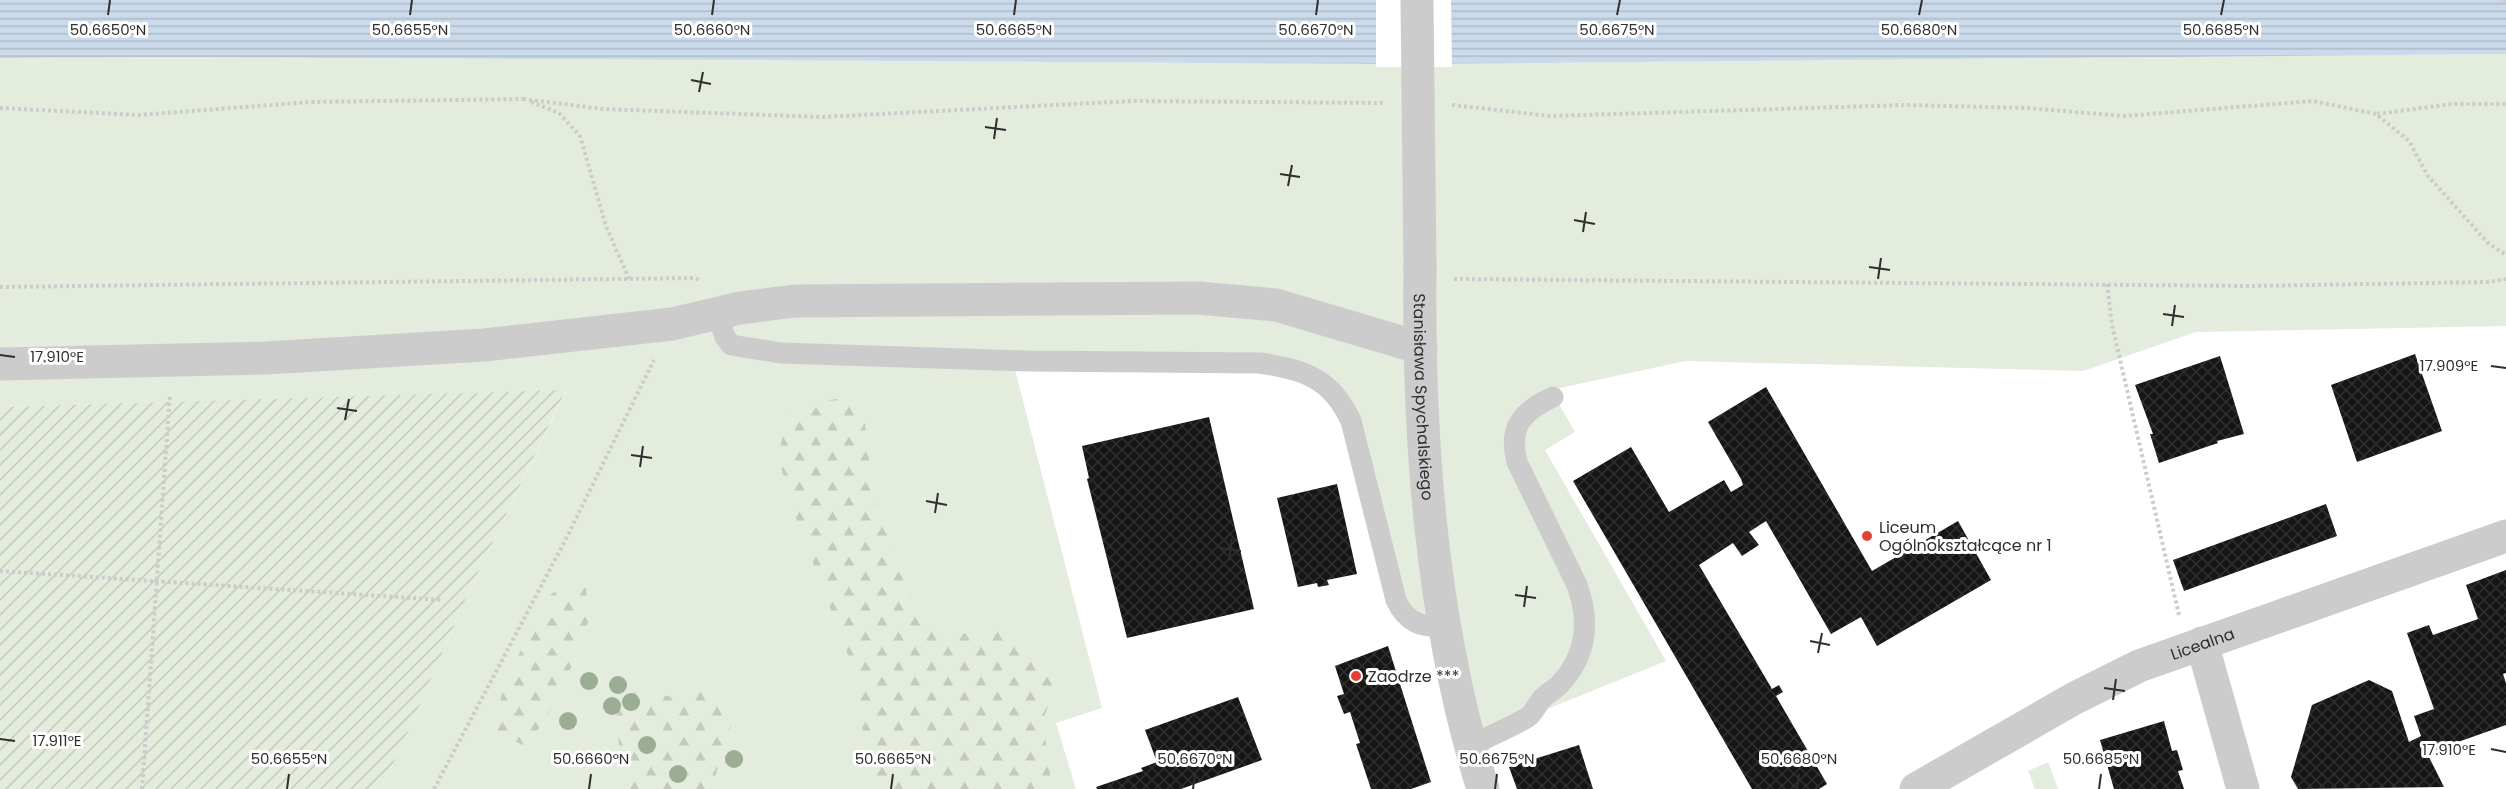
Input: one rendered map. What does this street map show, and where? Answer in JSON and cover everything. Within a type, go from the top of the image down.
[{"type":"street","name":"Stanisława Spychalskiego","points":[[1417,0],[1421,348],[1430,514],[1444,626],[1457,695],[1483,789]]},
{"type":"street","points":[[0,364],[266,358],[484,345],[672,324],[717,313],[795,301],[1199,298],[1276,305],[1421,348]]},
{"type":"street","name":"Licealna","points":[[1916,789],[2074,698],[2139,666],[2506,536]]},
{"type":"street","points":[[2194,646],[2244,789]]},
{"type":"lane","points":[[717,313],[725,337],[731,345],[781,353],[1029,362],[1260,363],[1311,375],[1341,400],[1351,421],[1396,600],[1402,613],[1425,628],[1444,626]]},
{"type":"lane","points":[[1470,746],[1530,716],[1542,699],[1565,678],[1576,664],[1583,646],[1586,627],[1584,604],[1517,462],[1513,447],[1515,431],[1522,418],[1534,405],[1553,397]]},
{"type":"path","points":[[523,99],[559,113],[580,136],[606,226],[629,279]]},
{"type":"path","points":[[0,108],[138,115],[311,102],[523,99],[603,109],[822,117],[1132,101],[1393,104]]},
{"type":"path","points":[[1450,105],[1550,116],[1906,105],[2028,108],[2124,116],[2313,101],[2376,114],[2452,104],[2506,104]]},
{"type":"path","points":[[2376,114],[2409,141],[2428,176],[2488,243],[2506,255]]},
{"type":"path","points":[[1420,273],[2248,286],[2488,282],[2506,279]]},
{"type":"path","points":[[434,789],[566,539],[695,278]]},
{"type":"path","points":[[0,287],[695,278],[705,283]]},
{"type":"path","points":[[2107,284],[2112,325],[2194,646]]},
{"type":"path","points":[[142,789],[155,581],[173,360]]},
{"type":"path","points":[[0,571],[443,600]]},
{"type":"green space","points":[[2506,54],[2506,326],[2196,332],[2083,371],[1685,361],[1551,390],[1575,432],[1545,450],[1666,661],[1530,716],[1470,746],[1445,626],[1402,613],[1359,446],[1311,375],[1013,362],[1102,708],[1056,723],[1076,789],[380,789],[401,748],[466,598],[566,391],[0,407],[0,58],[1418,64]]},
{"type":"green space","points":[[566,390],[466,598],[401,748],[380,789],[0,789],[0,407]]},
{"type":"green space","points":[[841,398],[864,416],[872,483],[884,527],[915,605],[934,626],[964,634],[982,627],[1009,629],[1049,665],[1053,695],[1045,714],[1046,754],[1053,789],[872,789],[864,747],[859,684],[793,510],[778,456],[788,415],[811,404]]},
{"type":"green space","points":[[573,587],[586,588],[588,622],[581,647],[544,723],[523,745],[496,733],[501,698],[515,662],[552,593]]},
{"type":"green space","points":[[704,689],[724,701],[734,717],[711,789],[630,789],[614,721],[627,691],[674,697]]},
{"type":"green space","points":[[2048,762],[2058,789],[2035,789],[2028,771]]},
{"type":"water","points":[[0,0],[2506,0],[2506,54],[1418,64],[0,58]]},
{"type":"pier","points":[[1376,0],[1451,0],[1452,67],[1376,67]]},
{"type":"building","points":[[2415,354],[2442,431],[2357,462],[2331,385]]},
{"type":"building","points":[[2220,356],[2244,434],[2217,441],[2218,443],[2159,463],[2150,434],[2153,434],[2135,385]]},
{"type":"building","points":[[1766,387],[1872,571],[1958,521],[1991,580],[1877,646],[1861,617],[1831,634],[1766,521],[1749,532],[1759,545],[1742,556],[1733,543],[1699,565],[1772,689],[1779,685],[1783,692],[1776,696],[1827,784],[1819,789],[1752,789],[1573,481],[1631,447],[1669,512],[1724,480],[1731,492],[1743,485],[1708,422]]},
{"type":"building","points":[[1209,417],[1254,609],[1127,638],[1087,479],[1089,478],[1082,446]]},
{"type":"building","points":[[1337,484],[1357,574],[1327,580],[1329,585],[1318,587],[1317,583],[1298,587],[1277,498]]},
{"type":"building","points":[[2326,504],[2337,536],[2184,591],[2173,560]]},
{"type":"building","points":[[2506,570],[2506,673],[2503,674],[2506,683],[2506,725],[2427,753],[2444,787],[2298,789],[2291,777],[2312,705],[2369,680],[2392,691],[2409,742],[2421,736],[2414,716],[2434,709],[2407,633],[2429,625],[2433,635],[2478,619],[2466,585]]},
{"type":"building","points":[[1388,646],[1431,782],[1411,789],[1371,789],[1356,744],[1360,743],[1350,712],[1344,714],[1337,696],[1344,694],[1335,666]]},
{"type":"building","points":[[1238,697],[1262,760],[1181,789],[1097,789],[1096,787],[1143,771],[1141,768],[1157,762],[1145,730]]},
{"type":"building","points":[[2164,721],[2172,751],[2177,750],[2183,770],[2178,771],[2184,789],[2114,789],[2100,740]]},
{"type":"building","points":[[1579,745],[1593,789],[1517,789],[1509,767]]},
{"type":"place","name":"Liceum Ogólnokształcące nr 1","points":[[1867,536]]},
{"type":"place","name":"Zaodrze ***","points":[[1356,676]]}]
